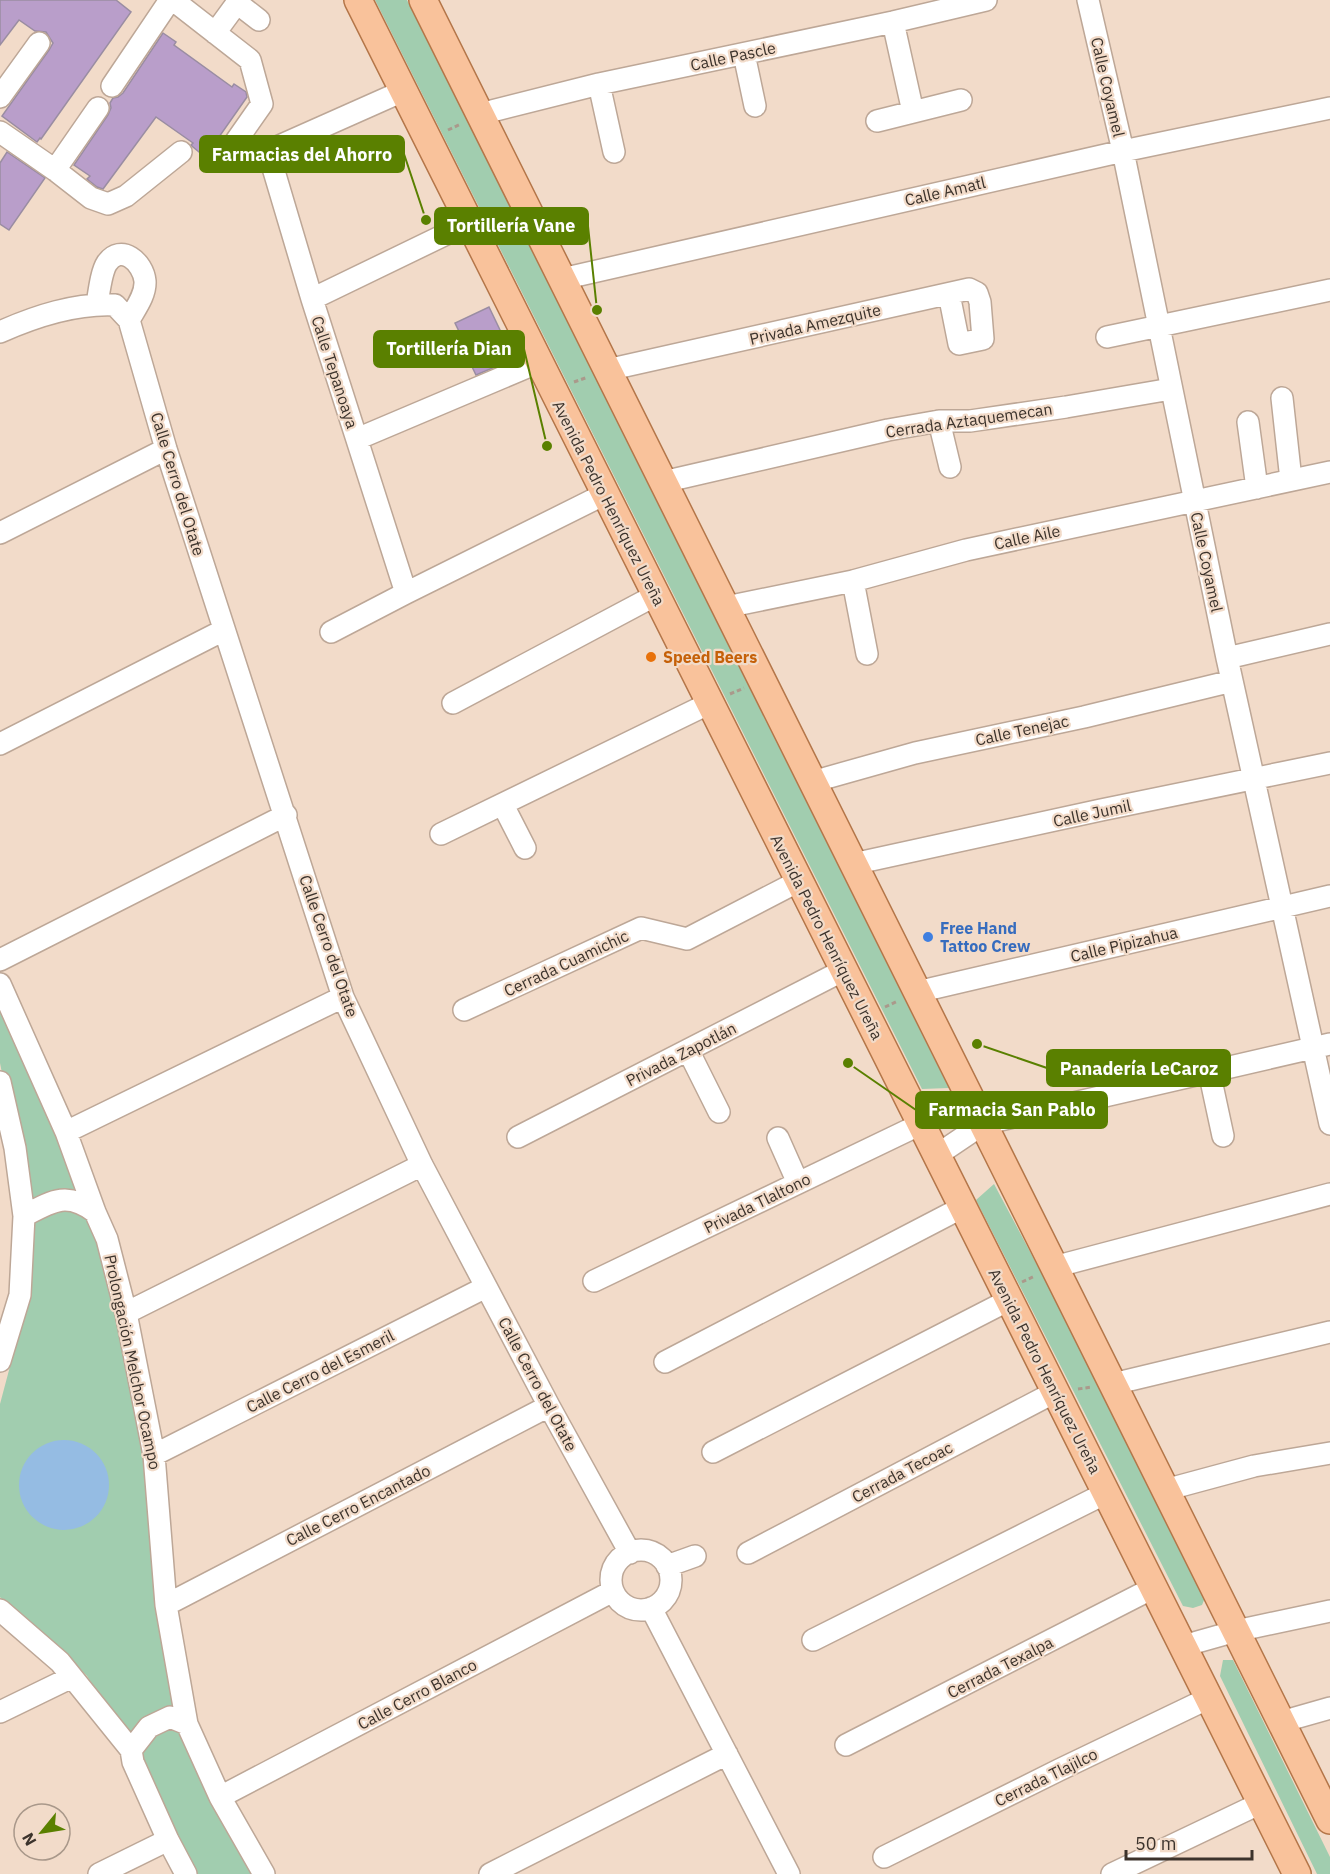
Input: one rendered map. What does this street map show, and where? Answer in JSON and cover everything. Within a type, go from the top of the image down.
[{"type":"main road","name":"Avenida Pedro Henríquez Ureña","points":[[358,0],[1297,1874]]},
{"type":"main road","points":[[423,0],[1330,1820]]},
{"type":"street","points":[[112,86],[172,0],[250,60],[262,104],[234,144]]},
{"type":"street","name":"Calle Pascle","points":[[480,114],[599,84],[986,0]]},
{"type":"street","name":"Calle Coyamel","points":[[1088,0],[1123,151],[1194,501],[1281,907],[1321,1046],[1330,1124]]},
{"type":"street","points":[[215,33],[237,3],[260,20]]},
{"type":"street","points":[[893,22],[913,112]]},
{"type":"street","points":[[0,97],[39,43]]},
{"type":"street","points":[[744,54],[755,106]]},
{"type":"street","points":[[599,84],[614,152]]},
{"type":"street","name":"Calle Tepanoaya","points":[[403,91],[268,151],[312,299],[406,593]]},
{"type":"street","points":[[877,121],[961,100]]},
{"type":"street","points":[[55,170],[98,108]]},
{"type":"street","name":"Calle Amatl","points":[[562,279],[1123,151],[1330,108]]},
{"type":"street","points":[[2,137],[55,170],[91,198],[108,204],[126,196],[181,152]]},
{"type":"street","points":[[312,299],[470,223]]},
{"type":"street","name":"Privada Amezquite","points":[[607,370],[969,289],[977,293],[980,302],[983,339],[959,344],[949,294]]},
{"type":"street","points":[[1107,337],[1330,290]]},
{"type":"street","name":"Calle Cerro del Otate","points":[[0,332],[65,309],[114,310],[166,449],[343,997],[422,1165],[549,1406],[630,1553]]},
{"type":"street","points":[[357,439],[539,362]]},
{"type":"street","name":"Cerrada Aztaquemecan","points":[[663,482],[888,430],[939,421],[970,421],[1066,407],[1171,388]]},
{"type":"street","points":[[1281,398],[1291,480]]},
{"type":"street","points":[[939,421],[950,467]]},
{"type":"street","points":[[1248,422],[1257,488]]},
{"type":"street","points":[[0,533],[166,449]]},
{"type":"street","name":"Calle Aile","points":[[726,607],[853,581],[966,550],[1330,472]]},
{"type":"street","points":[[331,632],[605,494]]},
{"type":"street","points":[[853,581],[867,654]]},
{"type":"street","points":[[453,703],[656,595]]},
{"type":"street","points":[[0,744],[224,630]]},
{"type":"street","points":[[1227,658],[1330,634]]},
{"type":"street","name":"Calle Tenejac","points":[[812,782],[915,753],[1084,717],[1232,681]]},
{"type":"street","points":[[441,834],[503,806],[710,703]]},
{"type":"street","name":"Calle Jumil","points":[[854,864],[1330,763]]},
{"type":"street","points":[[503,806],[525,848]]},
{"type":"street","points":[[0,960],[286,815]]},
{"type":"street","name":"Cerrada Cuamichic","points":[[464,1010],[641,928],[687,939],[799,881]]},
{"type":"street","name":"Calle Pipizahua","points":[[917,992],[1330,897]]},
{"type":"street","name":"Privada Zapotlán","points":[[518,1137],[844,970]]},
{"type":"street","name":"Prolongación Melchor Ocampo","points":[[0,984],[66,1132],[107,1239],[126,1313],[154,1455],[166,1605],[187,1724],[220,1797],[264,1874]]},
{"type":"street","points":[[66,1132],[343,997]]},
{"type":"street","points":[[937,1155],[983,1124],[1321,1046]]},
{"type":"street","points":[[688,1050],[719,1112]]},
{"type":"street","points":[[1209,1071],[1223,1136]]},
{"type":"street","points":[[0,1082],[15,1148],[24,1216],[20,1295],[0,1361]]},
{"type":"street","name":"Privada Tlaltono","points":[[594,1281],[921,1124]]},
{"type":"street","points":[[778,1138],[798,1183]]},
{"type":"street","points":[[126,1313],[422,1165]]},
{"type":"street","points":[[1054,1267],[1330,1194]]},
{"type":"street","points":[[24,1216],[45,1205],[65,1200],[83,1203],[95,1212]]},
{"type":"street","points":[[666,1362],[963,1207]]},
{"type":"street","name":"Calle Cerro del Esmeril","points":[[154,1455],[486,1287]]},
{"type":"street","points":[[713,1452],[1007,1295]]},
{"type":"street","points":[[1113,1384],[1330,1332]]},
{"type":"street","name":"Cerrada Tecoac","points":[[748,1553],[1055,1392]]},
{"type":"street","name":"Calle Cerro Encantado","points":[[166,1605],[549,1406]]},
{"type":"street","points":[[1165,1490],[1254,1466],[1322,1454]]},
{"type":"street","points":[[813,1641],[1106,1493]]},
{"type":"street","points":[[651,1552],[667,1566],[669,1591],[660,1603],[641,1610],[631,1609],[618,1600],[611,1581],[613,1571],[618,1562],[630,1553],[651,1552]]},
{"type":"street","points":[[667,1566],[695,1556]]},
{"type":"street","name":"Cerrada Texalpa","points":[[846,1746],[1153,1588]]},
{"type":"street","name":"Calle Cerro Blanco","points":[[220,1797],[613,1591]]},
{"type":"street","points":[[651,1608],[789,1874]]},
{"type":"street","points":[[0,1610],[60,1662],[131,1750],[133,1762],[186,1874]]},
{"type":"street","points":[[1183,1646],[1236,1631],[1330,1611]]},
{"type":"street","points":[[0,1712],[72,1677]]},
{"type":"street","name":"Cerrada Tlajilco","points":[[884,1857],[1209,1698]]},
{"type":"street","points":[[1281,1722],[1330,1708]]},
{"type":"street","points":[[131,1750],[149,1727],[170,1717],[187,1724]]},
{"type":"street","points":[[490,1874],[727,1754]]},
{"type":"street","points":[[1112,1874],[1261,1803]]},
{"type":"street","points":[[99,1874],[168,1840]]},
{"type":"path","points":[[428,140],[480,114]]},
{"type":"path","points":[[553,390],[607,370]]},
{"type":"path","points":[[710,703],[761,679]]},
{"type":"path","points":[[867,1016],[917,992]]},
{"type":"path","points":[[1007,1295],[1054,1267]]},
{"type":"path","points":[[1055,1392],[1113,1384]]},
{"type":"green space","points":[[375,0],[407,0],[949,1088],[922,1089]]},
{"type":"green space","points":[[0,993],[97,1234],[117,1313],[148,1457],[183,1724],[259,1874],[188,1874],[132,1748],[87,1676],[0,1597],[0,1404],[29,1295],[23,1180],[0,1063]]},
{"type":"green space","points":[[994,1184],[1209,1588],[1202,1605],[1193,1608],[1183,1606],[976,1200]]},
{"type":"green space","points":[[1223,1660],[1233,1660],[1330,1857],[1330,1874],[1317,1874],[1220,1676]]},
{"type":"water","points":[[64,1440],[81,1444],[96,1453],[105,1468],[109,1485],[105,1502],[96,1517],[81,1526],[64,1530],[47,1526],[32,1517],[23,1502],[19,1485],[23,1468],[32,1453],[47,1444]]},
{"type":"building","points":[[0,0],[116,0],[131,12],[37,142],[2,116],[53,43],[46,32],[35,31],[19,20],[0,45]]},
{"type":"building","points":[[163,33],[176,42],[174,45],[232,87],[234,84],[246,92],[247,97],[205,157],[191,145],[193,143],[156,117],[103,189],[97,187],[87,179],[90,176],[74,165],[108,115],[113,98],[123,93]]},
{"type":"building","points":[[7,152],[45,178],[9,230],[0,224],[0,163]]},
{"type":"building","points":[[489,307],[514,359],[476,375],[463,348],[466,346],[455,323]]},
{"type":"place","name":"Farmacias del Ahorro","points":[[426,220]]},
{"type":"place","name":"Tortillería Vane","points":[[597,310]]},
{"type":"place","name":"Tortillería Dian","points":[[547,446]]},
{"type":"place","name":"Speed Beers","points":[[651,657]]},
{"type":"place","name":"Free Hand Tattoo Crew","points":[[928,937]]},
{"type":"place","name":"Panadería LeCaroz","points":[[977,1044]]},
{"type":"place","name":"Farmacia San Pablo","points":[[848,1063]]}]
